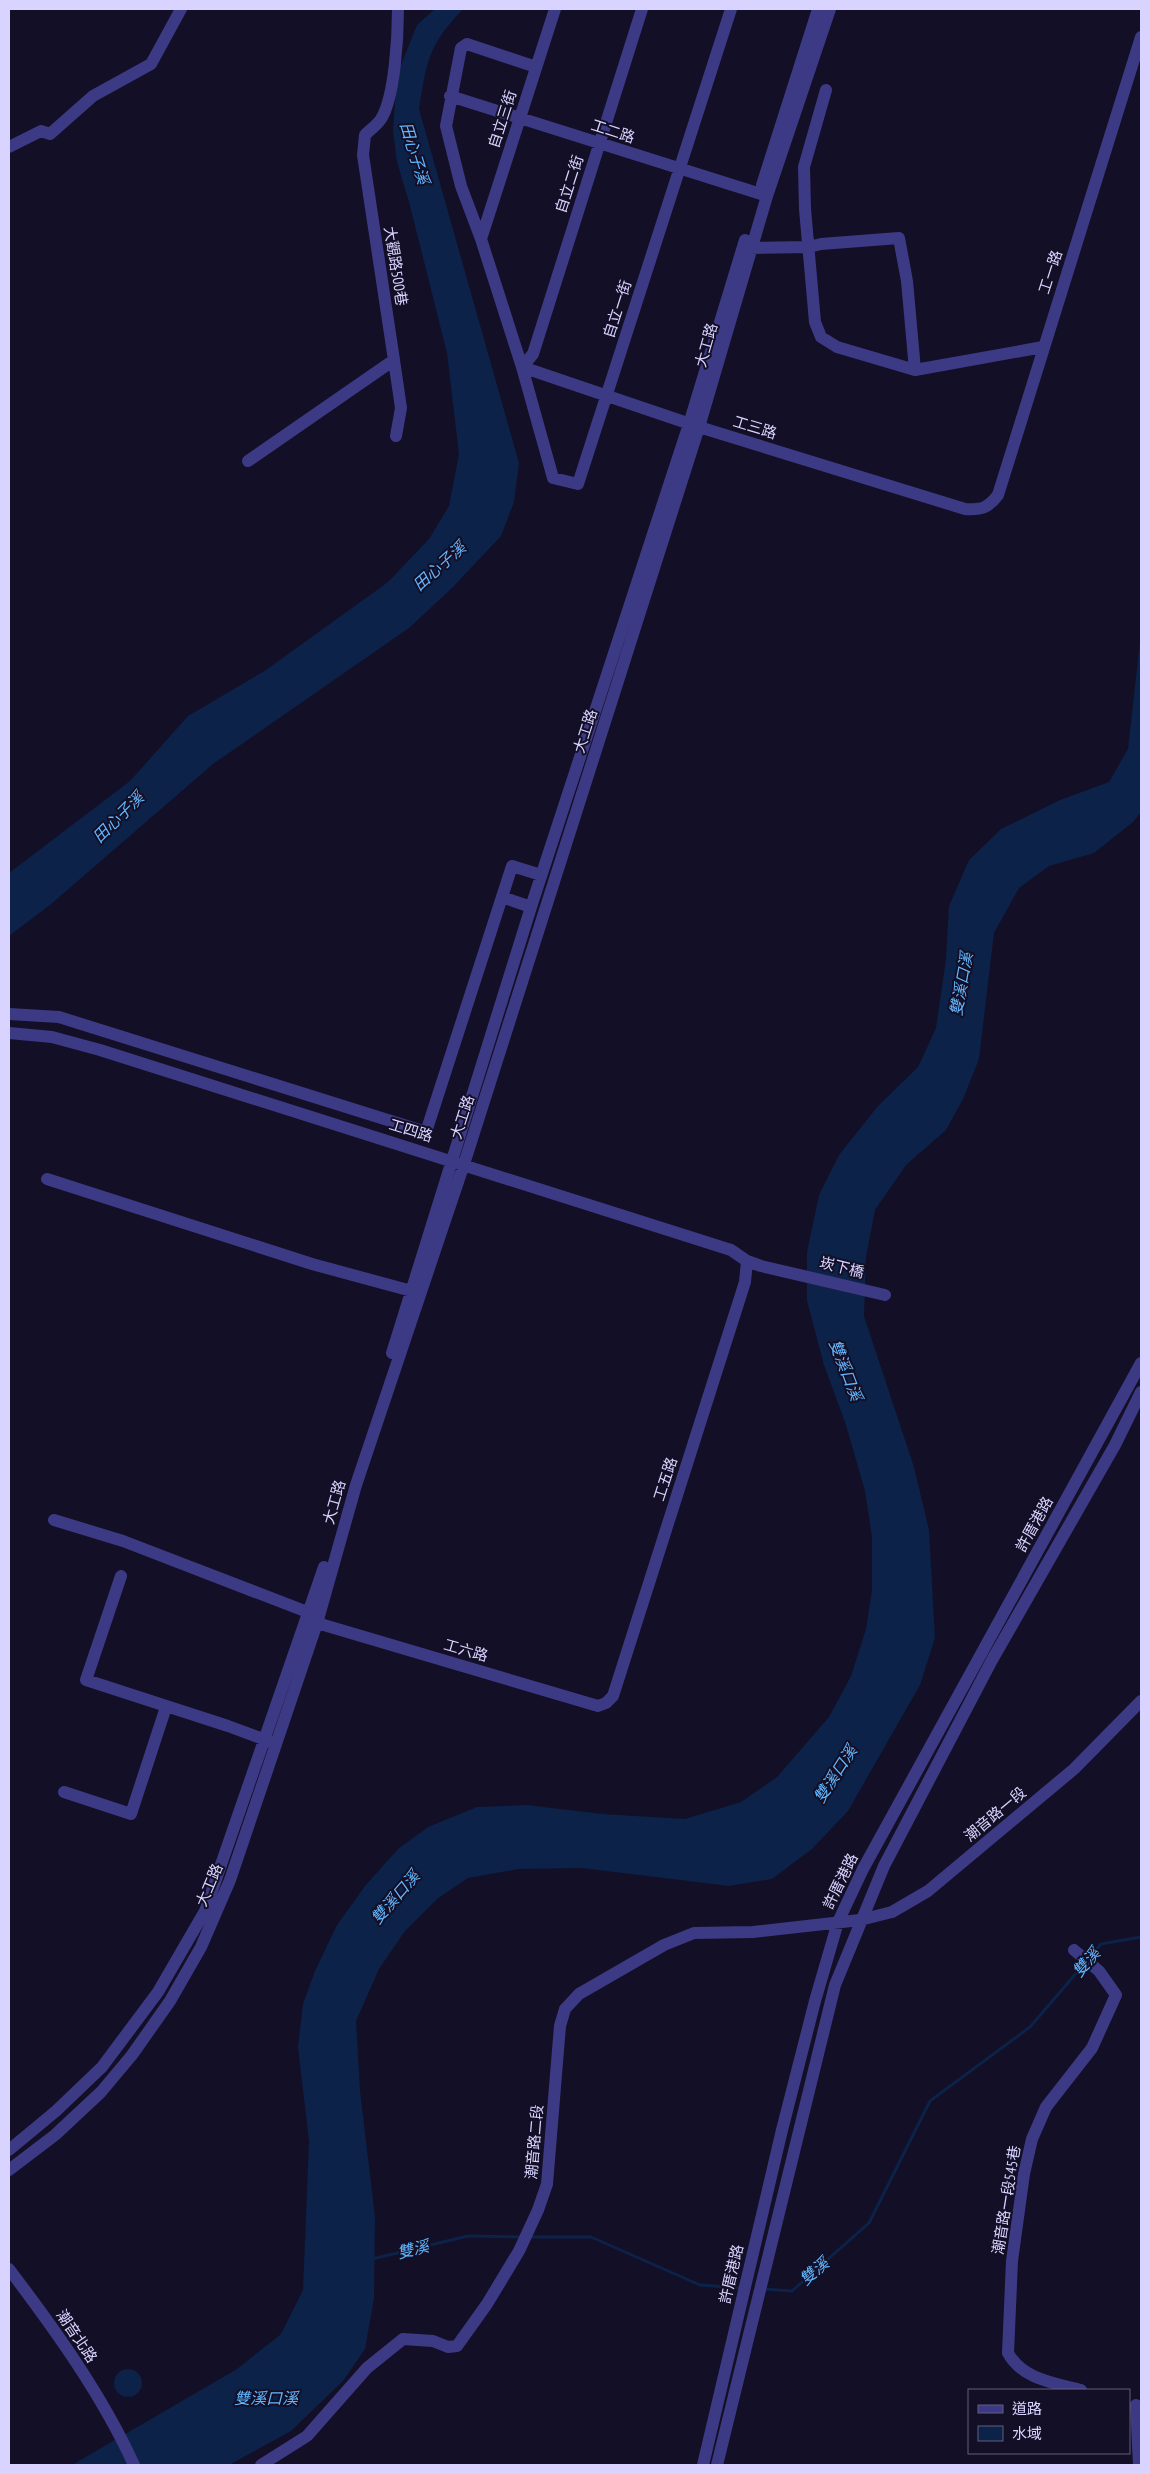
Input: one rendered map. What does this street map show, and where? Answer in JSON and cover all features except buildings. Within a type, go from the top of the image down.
[{"type":"street","points":[[9,147],[41,131],[50,134],[93,96],[151,64],[181,9]]},
{"type":"street","name":"大觀路500巷","points":[[396,436],[401,408],[363,155],[364,135],[381,119],[388,98],[398,37],[398,9]]},
{"type":"street","name":"自立三街","points":[[481,239],[555,9]]},
{"type":"street","name":"自立二街","points":[[522,367],[533,354],[642,9]]},
{"type":"street","name":"自立一街","points":[[522,367],[553,478],[578,484],[731,9]]},
{"type":"street","name":"大工路","points":[[9,2170],[55,2135],[101,2092],[132,2055],[170,2001],[201,1947],[230,1880],[276,1744],[356,1485],[694,426],[818,9]]},
{"type":"street","name":"大工路","points":[[763,195],[830,9]]},
{"type":"street","name":"工一路","points":[[980,510],[990,506],[998,495],[1141,37]]},
{"type":"street","points":[[522,367],[481,239],[461,186],[446,126],[450,96],[461,48],[467,44],[536,67]]},
{"type":"street","points":[[826,90],[804,166],[815,322],[821,337],[837,348],[915,370],[1043,347]]},
{"type":"street","name":"工二路","points":[[450,96],[763,195]]},
{"type":"street","points":[[747,248],[809,247],[821,244],[899,238],[907,281],[915,370]]},
{"type":"street","points":[[248,462],[394,360]]},
{"type":"street","name":"工三路","points":[[522,367],[694,426],[965,509],[980,510]]},
{"type":"street","name":"大工路","points":[[459,1162],[530,907],[694,426]]},
{"type":"street","points":[[9,1014],[59,1017],[426,1132],[512,866],[541,875]]},
{"type":"street","points":[[502,897],[530,907]]},
{"type":"street","name":"工四路","points":[[9,1033],[52,1037],[100,1050],[459,1162],[730,1250],[747,1261],[799,1273]]},
{"type":"street","points":[[47,1178],[206,1230],[235,1237],[312,1264],[417,1293]]},
{"type":"street","name":"工五路","points":[[606,1703],[613,1696],[745,1282],[747,1261]]},
{"type":"street","name":"崁下橋","points":[[799,1273],[881,1294]]},
{"type":"street","name":"許厝港路","points":[[717,2465],[836,1985],[863,1868],[1141,1363]]},
{"type":"street","name":"許厝港路","points":[[703,2465],[812,2010],[850,1921],[884,1866],[992,1660],[1115,1445],[1141,1392]]},
{"type":"street","name":"工六路","points":[[54,1520],[123,1540],[314,1618],[598,1706],[606,1703]]},
{"type":"street","points":[[121,1576],[86,1680],[228,1726],[276,1744]]},
{"type":"street","name":"大工路","points":[[9,2150],[56,2111],[102,2067],[158,1992],[205,1911],[263,1740],[314,1618]]},
{"type":"street","name":"潮音路一段","points":[[850,1921],[892,1912],[928,1891],[1074,1769],[1141,1701]]},
{"type":"street","points":[[64,1792],[131,1814],[166,1707]]},
{"type":"street","name":"潮音路二段","points":[[261,2465],[307,2436],[368,2368],[403,2340],[432,2341],[448,2347],[457,2346],[487,2304],[519,2251],[538,2210],[547,2184],[560,2026],[565,2009],[579,1994],[664,1944],[694,1933],[754,1932],[850,1921]]},
{"type":"street","name":"潮音路一段545巷","points":[[1077,2389],[1037,2378],[1014,2365],[1008,2353],[1012,2260],[1024,2174],[1032,2139],[1046,2107],[1092,2048],[1116,1995],[1083,1957]]},
{"type":"street","name":"潮音北路","points":[[9,2269],[52,2326],[114,2422],[134,2465]]},
{"type":"street","points":[[1135,2404],[1139,2465]]},
{"type":"water","name":"田心子溪","points":[[435,9],[463,9],[442,33],[431,54],[424,78],[419,109],[519,463],[514,502],[501,536],[453,587],[409,628],[213,764],[50,905],[9,936],[9,873],[130,781],[188,716],[266,670],[388,582],[429,539],[449,506],[459,454],[447,353],[397,162],[393,131],[397,75],[417,25]]},
{"type":"water","name":"雙溪口溪","points":[[1141,633],[1141,812],[1133,822],[1094,853],[1049,866],[1019,888],[994,933],[979,1059],[963,1099],[946,1130],[906,1165],[875,1210],[866,1257],[864,1316],[914,1467],[929,1530],[935,1638],[920,1685],[848,1811],[812,1849],[772,1879],[729,1886],[582,1868],[519,1869],[468,1878],[437,1899],[405,1931],[379,1969],[356,2021],[360,2091],[375,2217],[374,2298],[365,2349],[343,2381],[291,2431],[229,2465],[72,2465],[237,2369],[281,2334],[303,2290],[309,2141],[298,2047],[303,2004],[315,1971],[337,1925],[365,1886],[398,1849],[428,1827],[477,1807],[527,1805],[602,1814],[685,1819],[741,1802],[777,1777],[829,1717],[851,1676],[866,1629],[872,1590],[872,1537],[865,1491],[846,1425],[824,1365],[807,1301],[807,1252],[819,1195],[839,1155],[878,1106],[918,1067],[936,1028],[946,959],[949,906],[969,860],[1001,829],[1060,800],[1109,782],[1128,749]]},
{"type":"water","points":[[128,2369],[138,2373],[142,2383],[138,2393],[128,2397],[118,2393],[114,2383],[118,2373]]},
{"type":"waterway","name":"雙溪","points":[[1089,1958],[1101,1944],[1141,1937]]},
{"type":"waterway","name":"雙溪","points":[[764,2289],[792,2291],[869,2223],[930,2101],[1030,2027],[1085,1963]]},
{"type":"waterway","name":"雙溪","points":[[372,2259],[468,2236],[523,2237]]},
{"type":"waterway","name":"雙溪","points":[[529,2237],[591,2237],[700,2285],[740,2288]]}]
